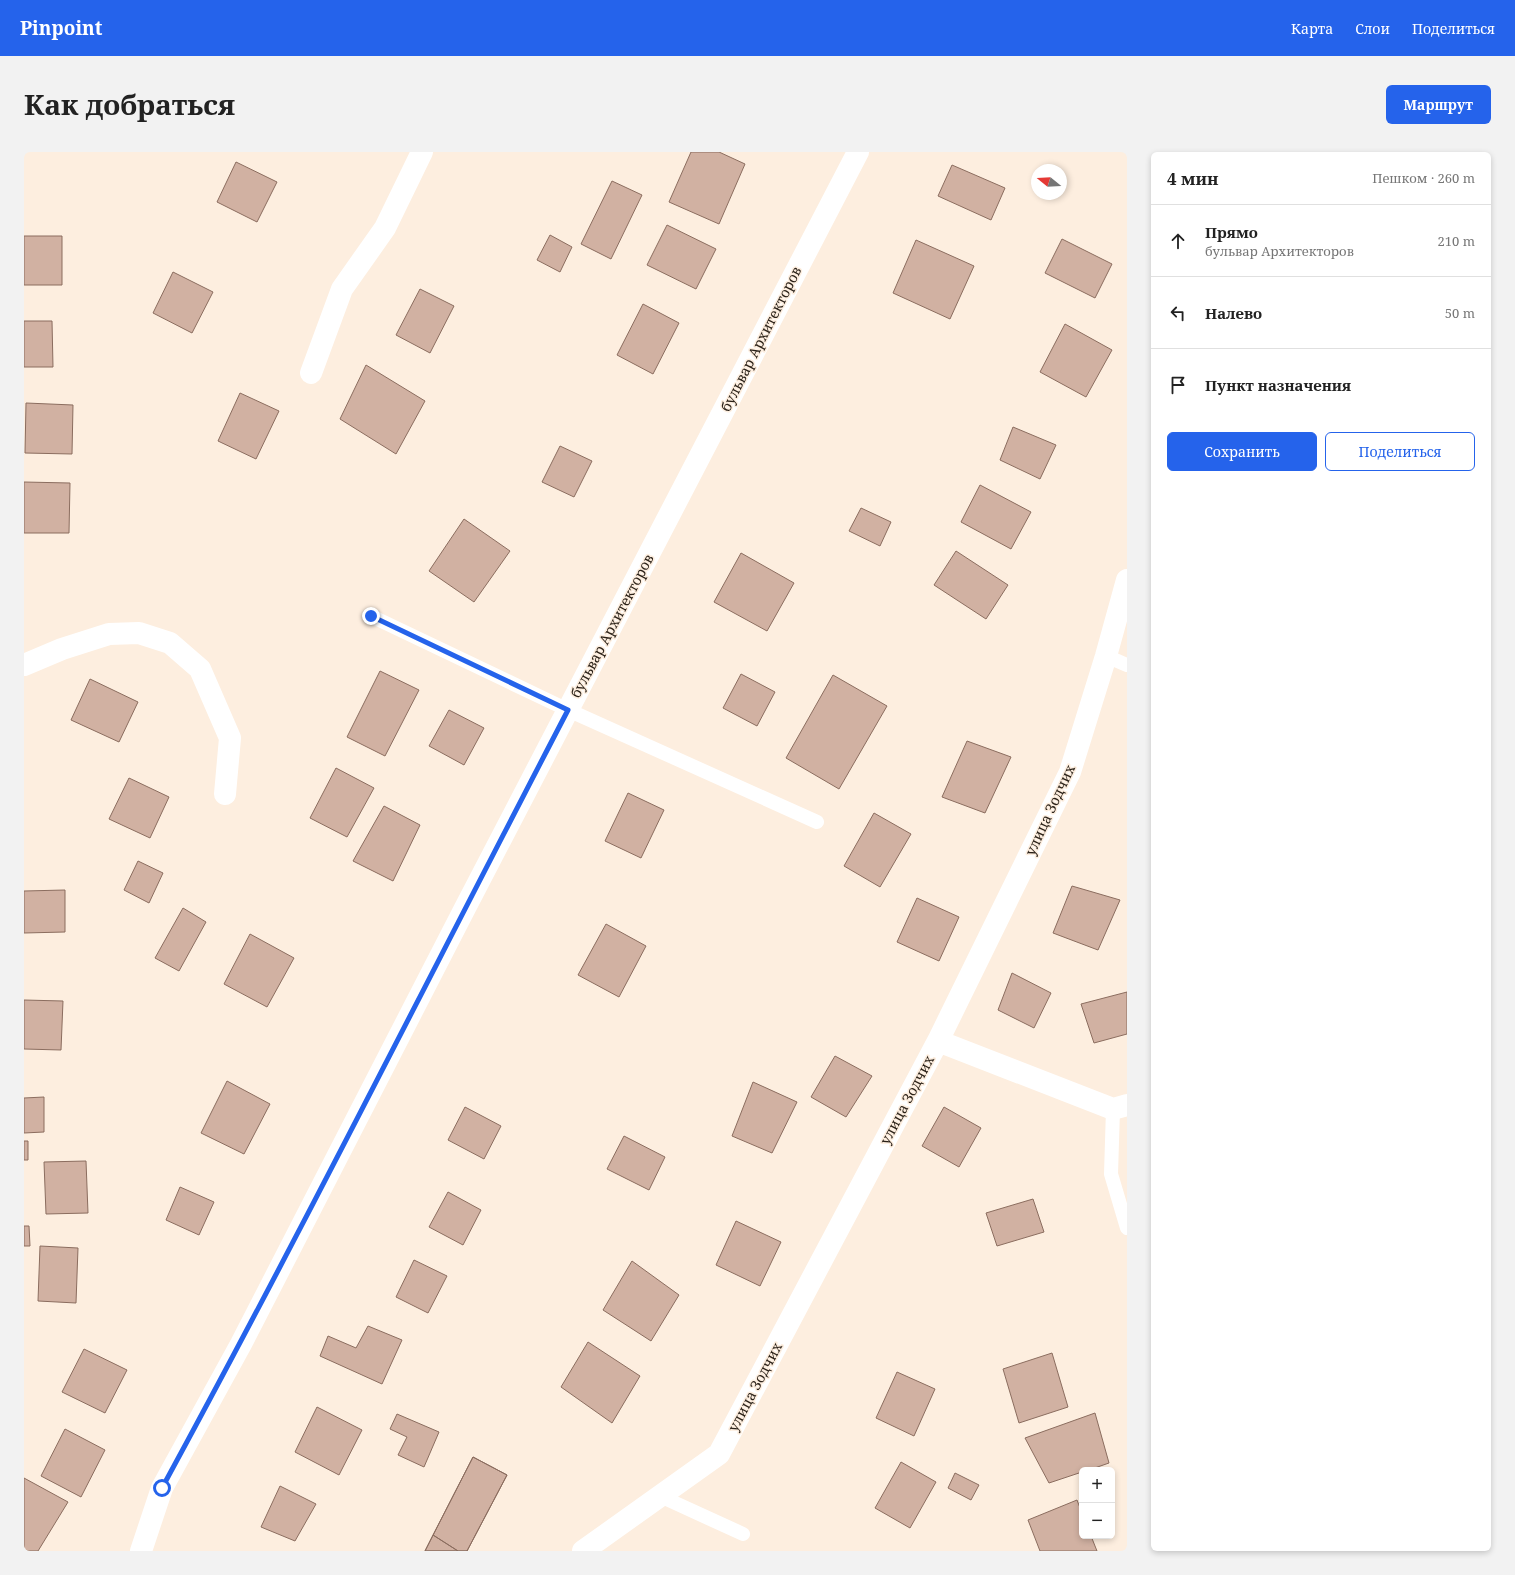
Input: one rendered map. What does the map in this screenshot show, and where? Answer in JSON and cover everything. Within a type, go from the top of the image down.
[{"type":"street","points":[[311,373],[342,289],[384,228],[422,152]]},
{"type":"street","name":"бульвар Архитекторов","points":[[141,1551],[162,1488],[241,1344],[464,910],[858,152]]},
{"type":"street","name":"улица Зодчих","points":[[583,1551],[719,1454],[938,1041],[1070,772],[1106,656],[1127,580]]},
{"type":"street","points":[[24,665],[62,649],[109,634],[139,633],[170,643],[200,669],[230,738],[225,794]]},
{"type":"street","points":[[938,1041],[1120,1107]]},
{"type":"lane","points":[[371,616],[568,710],[817,822]]},
{"type":"lane","points":[[1106,656],[1127,665]]},
{"type":"lane","points":[[1120,1107],[1111,1174],[1127,1228]]},
{"type":"lane","points":[[660,1496],[743,1534]]},
{"type":"building","points":[[691,152],[719,152],[745,164],[719,224],[669,202]]},
{"type":"building","points":[[236,162],[277,182],[257,222],[217,202]]},
{"type":"building","points":[[952,165],[1005,188],[991,220],[938,196]]},
{"type":"building","points":[[612,181],[642,195],[611,259],[581,244]]},
{"type":"building","points":[[667,225],[716,249],[696,289],[647,265]]},
{"type":"building","points":[[550,235],[572,247],[560,272],[537,260]]},
{"type":"building","points":[[24,236],[62,236],[62,285],[24,285]]},
{"type":"building","points":[[1062,239],[1112,264],[1095,298],[1045,273]]},
{"type":"building","points":[[916,240],[974,266],[950,319],[893,293]]},
{"type":"building","points":[[173,272],[213,292],[192,333],[153,313]]},
{"type":"building","points":[[420,289],[454,306],[430,353],[396,335]]},
{"type":"building","points":[[643,304],[679,323],[653,374],[617,355]]},
{"type":"building","points":[[24,321],[52,321],[53,367],[24,367]]},
{"type":"building","points":[[1065,324],[1112,350],[1086,397],[1040,372]]},
{"type":"building","points":[[366,365],[425,401],[396,454],[340,419]]},
{"type":"building","points":[[240,393],[279,411],[256,459],[218,441]]},
{"type":"building","points":[[26,403],[73,405],[72,454],[25,453]]},
{"type":"building","points":[[1013,427],[1056,445],[1040,479],[1000,460]]},
{"type":"building","points":[[560,446],[592,461],[574,497],[542,482]]},
{"type":"building","points":[[24,482],[70,483],[69,533],[24,533]]},
{"type":"building","points":[[980,485],[1031,512],[1011,549],[961,522]]},
{"type":"building","points":[[861,508],[891,522],[880,546],[849,531]]},
{"type":"building","points":[[464,519],[510,551],[474,602],[429,571]]},
{"type":"building","points":[[956,551],[1008,585],[986,619],[934,585]]},
{"type":"building","points":[[741,553],[794,583],[767,631],[714,602]]},
{"type":"building","points":[[380,671],[419,690],[385,756],[347,737]]},
{"type":"building","points":[[741,674],[775,692],[757,726],[723,708]]},
{"type":"building","points":[[833,675],[887,706],[839,789],[786,758]]},
{"type":"building","points":[[90,679],[138,702],[119,742],[71,720]]},
{"type":"building","points":[[449,710],[484,728],[464,765],[429,746]]},
{"type":"building","points":[[967,741],[1011,757],[985,813],[942,797]]},
{"type":"building","points":[[336,768],[374,788],[347,837],[310,818]]},
{"type":"building","points":[[129,778],[169,797],[150,838],[109,819]]},
{"type":"building","points":[[628,793],[664,810],[641,858],[605,841]]},
{"type":"building","points":[[384,806],[420,825],[393,881],[353,861]]},
{"type":"building","points":[[874,813],[911,834],[880,887],[844,866]]},
{"type":"building","points":[[138,861],[163,873],[149,903],[124,890]]},
{"type":"building","points":[[1072,886],[1120,900],[1098,950],[1053,933]]},
{"type":"building","points":[[65,890],[65,932],[24,933],[24,891]]},
{"type":"building","points":[[917,898],[959,917],[939,961],[897,942]]},
{"type":"building","points":[[183,908],[206,922],[179,971],[155,958]]},
{"type":"building","points":[[606,924],[646,946],[619,997],[578,975]]},
{"type":"building","points":[[250,934],[294,958],[267,1007],[224,984]]},
{"type":"building","points":[[1012,973],[1051,993],[1034,1028],[998,1010]]},
{"type":"building","points":[[1127,992],[1127,1034],[1094,1043],[1081,1004]]},
{"type":"building","points":[[24,1000],[63,1001],[61,1050],[24,1049]]},
{"type":"building","points":[[835,1056],[872,1076],[846,1117],[811,1097]]},
{"type":"building","points":[[227,1081],[270,1104],[244,1154],[201,1133]]},
{"type":"building","points":[[753,1082],[797,1102],[772,1153],[732,1136]]},
{"type":"building","points":[[44,1097],[44,1132],[24,1133],[24,1098]]},
{"type":"building","points":[[465,1107],[501,1126],[484,1159],[448,1140]]},
{"type":"building","points":[[944,1107],[981,1128],[959,1167],[922,1146]]},
{"type":"building","points":[[624,1136],[665,1157],[649,1190],[607,1169]]},
{"type":"building","points":[[24,1141],[28,1141],[28,1160],[24,1160]]},
{"type":"building","points":[[86,1161],[88,1213],[46,1214],[44,1162]]},
{"type":"building","points":[[180,1187],[214,1202],[199,1235],[166,1220]]},
{"type":"building","points":[[448,1192],[481,1210],[463,1245],[429,1227]]},
{"type":"building","points":[[1033,1199],[1044,1232],[997,1246],[986,1213]]},
{"type":"building","points":[[736,1221],[781,1242],[760,1286],[716,1265]]},
{"type":"building","points":[[24,1226],[29,1226],[30,1246],[24,1246]]},
{"type":"building","points":[[40,1246],[78,1248],[76,1303],[38,1301]]},
{"type":"building","points":[[414,1260],[447,1276],[428,1313],[396,1297]]},
{"type":"building","points":[[632,1261],[679,1295],[651,1341],[603,1310]]},
{"type":"building","points":[[368,1326],[402,1340],[382,1384],[320,1356],[328,1336],[356,1348]]},
{"type":"building","points":[[588,1342],[640,1376],[612,1423],[561,1387]]},
{"type":"building","points":[[84,1349],[127,1370],[105,1413],[62,1392]]},
{"type":"building","points":[[1052,1353],[1068,1407],[1019,1423],[1003,1369]]},
{"type":"building","points":[[897,1372],[935,1389],[914,1436],[876,1418]]},
{"type":"building","points":[[317,1407],[362,1430],[339,1475],[295,1452]]},
{"type":"building","points":[[1095,1413],[1109,1463],[1098,1467],[1079,1467],[1079,1473],[1049,1483],[1025,1438]]},
{"type":"building","points":[[397,1414],[439,1432],[424,1467],[398,1455],[407,1437],[390,1429]]},
{"type":"building","points":[[65,1429],[105,1450],[81,1497],[41,1476]]},
{"type":"building","points":[[473,1457],[507,1475],[467,1551],[425,1551]]},
{"type":"building","points":[[473,1457],[507,1475],[467,1551],[458,1551],[433,1535]]},
{"type":"building","points":[[901,1462],[936,1482],[910,1528],[875,1508]]},
{"type":"building","points":[[955,1473],[979,1485],[971,1500],[948,1488]]},
{"type":"building","points":[[24,1478],[68,1502],[38,1551],[24,1551]]},
{"type":"building","points":[[280,1486],[316,1504],[295,1541],[261,1527]]},
{"type":"building","points":[[1077,1500],[1079,1505],[1079,1539],[1092,1539],[1097,1551],[1040,1551],[1028,1520]]},
{"type":"building","points":[[433,1535],[458,1551],[425,1551]]},
{"type":"route","points":[[162,1488],[241,1344],[568,710],[371,616]]}]
